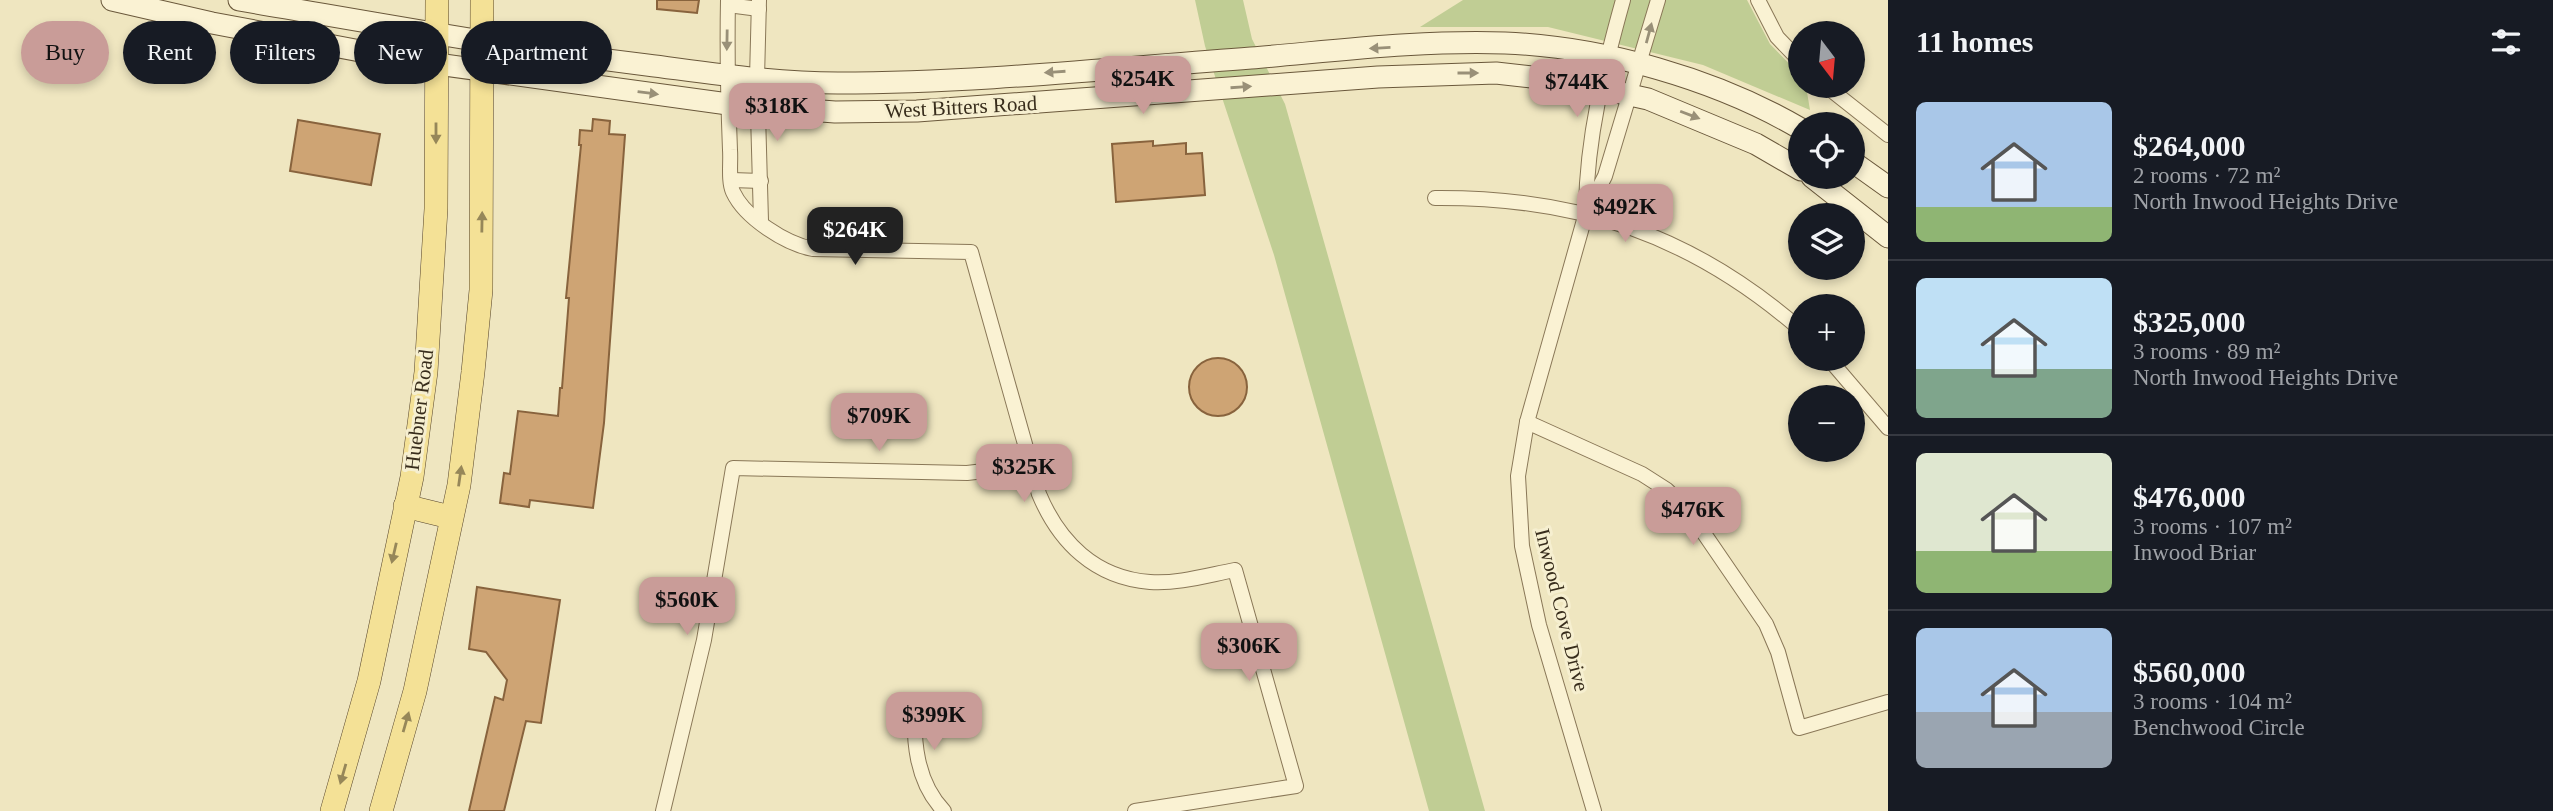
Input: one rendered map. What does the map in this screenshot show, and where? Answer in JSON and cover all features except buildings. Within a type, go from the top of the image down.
[{"type":"main road","name":"West Bitters Road","points":[[112,0],[354,47]]},
{"type":"main road","name":"West Bitters Road","points":[[239,0],[361,21]]},
{"type":"main road","name":"Huebner Road","points":[[437,0],[437,21]]},
{"type":"main road","points":[[482,0],[482,21]]},
{"type":"main road","name":"West Bitters Road","points":[[612,60],[727,75],[835,83],[1505,43],[1572,50],[1639,65],[1721,90],[1788,123]]},
{"type":"main road","name":"West Bitters Road","points":[[580,84],[728,104],[835,111],[917,111],[1439,73],[1496,73],[1567,81],[1631,95],[1707,122],[1756,144],[1788,162]]},
{"type":"main road","name":"Huebner Road","points":[[332,811],[369,681],[405,506],[426,372],[436,209],[437,84]]},
{"type":"main road","points":[[381,811],[415,691],[458,485],[466,433],[481,290],[483,84]]},
{"type":"main road","points":[[1865,171],[1888,187]]},
{"type":"main road","points":[[1828,189],[1888,237]]},
{"type":"main road","points":[[405,506],[450,517]]},
{"type":"street","name":"Inwood Cove Drive","points":[[1586,213],[1589,157],[1600,88],[1623,0]]},
{"type":"street","name":"Inwood Cove Drive","points":[[1594,811],[1539,625],[1522,547],[1518,476],[1527,422],[1586,213],[1610,162],[1658,0]]},
{"type":"street","points":[[1758,0],[1777,37],[1788,48]]},
{"type":"street","points":[[761,222],[757,78],[759,4],[728,3],[727,75],[732,191],[746,211],[775,235],[797,246],[813,249],[971,251],[1029,460],[1048,516],[1062,537],[1080,555],[1102,569],[1126,579],[1177,581],[1236,570],[1296,786],[1135,811]]},
{"type":"street","points":[[1841,98],[1888,135]]},
{"type":"street","points":[[1589,157],[1610,162]]},
{"type":"street","points":[[732,180],[761,181]]},
{"type":"street","points":[[1435,198],[1535,202],[1586,213],[1648,233],[1732,277],[1788,319]]},
{"type":"street","points":[[1839,371],[1888,428]]},
{"type":"street","points":[[1527,422],[1642,474],[1667,490],[1688,510],[1766,624],[1778,652],[1799,728],[1888,702]]},
{"type":"street","points":[[663,811],[704,640],[733,468],[967,473],[1001,469],[1029,460]]},
{"type":"street","points":[[915,702],[914,733],[918,760],[927,789],[944,811]]},
{"type":"green space","points":[[1195,0],[1243,0],[1252,39],[1285,104],[1485,811],[1429,811],[1274,255],[1205,46]]},
{"type":"green space","points":[[1463,0],[1747,0],[1770,44],[1788,63],[1788,98],[1808,98],[1810,110],[1703,65],[1548,27],[1420,27]]}]
